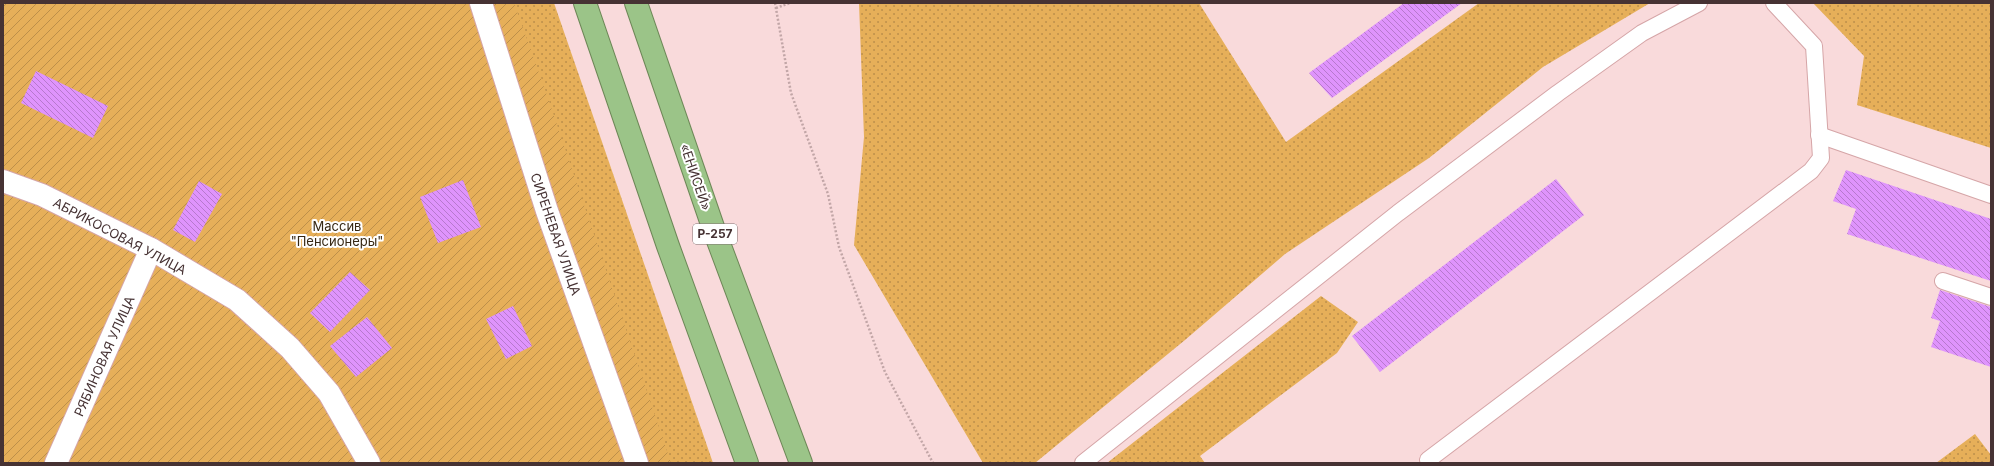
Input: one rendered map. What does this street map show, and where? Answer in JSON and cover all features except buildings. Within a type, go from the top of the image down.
[{"type":"highway","points":[[584,3],[668,246],[746,463]]},
{"type":"highway","name":"«ЕНИСЕЙ»","points":[[636,3],[714,230],[801,463]]},
{"type":"street","name":"СИРЕНЕВАЯ УЛИЦА","points":[[481,3],[547,211],[637,463]]},
{"type":"street","name":"АБРИКОСОВАЯ УЛИЦА","points":[[3,181],[42,195],[152,249],[238,300],[290,348],[329,393],[369,463]]},
{"type":"street","name":"РЯБИНОВАЯ УЛИЦА","points":[[56,463],[152,249]]},
{"type":"lane","points":[[1083,463],[1398,213],[1558,93],[1642,33],[1699,3]]},
{"type":"lane","points":[[1428,460],[1811,171],[1820,158],[1814,46],[1774,3]]},
{"type":"lane","points":[[1819,135],[1991,195]]},
{"type":"lane","points":[[1943,281],[1991,297]]},
{"type":"path","points":[[775,3],[791,94],[828,194],[840,247],[885,372],[933,463]]},
{"type":"path","points":[[776,8],[790,3]]},
{"type":"green space","name":"Массив \"Пенсионеры\"","points":[[3,3],[514,3],[549,101],[671,463],[3,463]]},
{"type":"green space","points":[[499,3],[554,3],[713,463],[658,463]]},
{"type":"green space","points":[[859,3],[1199,3],[1286,142],[1479,3],[1650,3],[1543,67],[1429,158],[1285,254],[1185,340],[1035,463],[983,463],[854,245],[864,137]]},
{"type":"green space","points":[[1813,3],[1991,3],[1991,148],[1857,105],[1864,56]]},
{"type":"green space","points":[[1321,296],[1358,322],[1337,353],[1200,456],[1205,463],[1107,463]]},
{"type":"green space","points":[[1975,434],[1991,455],[1991,463],[1936,463]]}]
